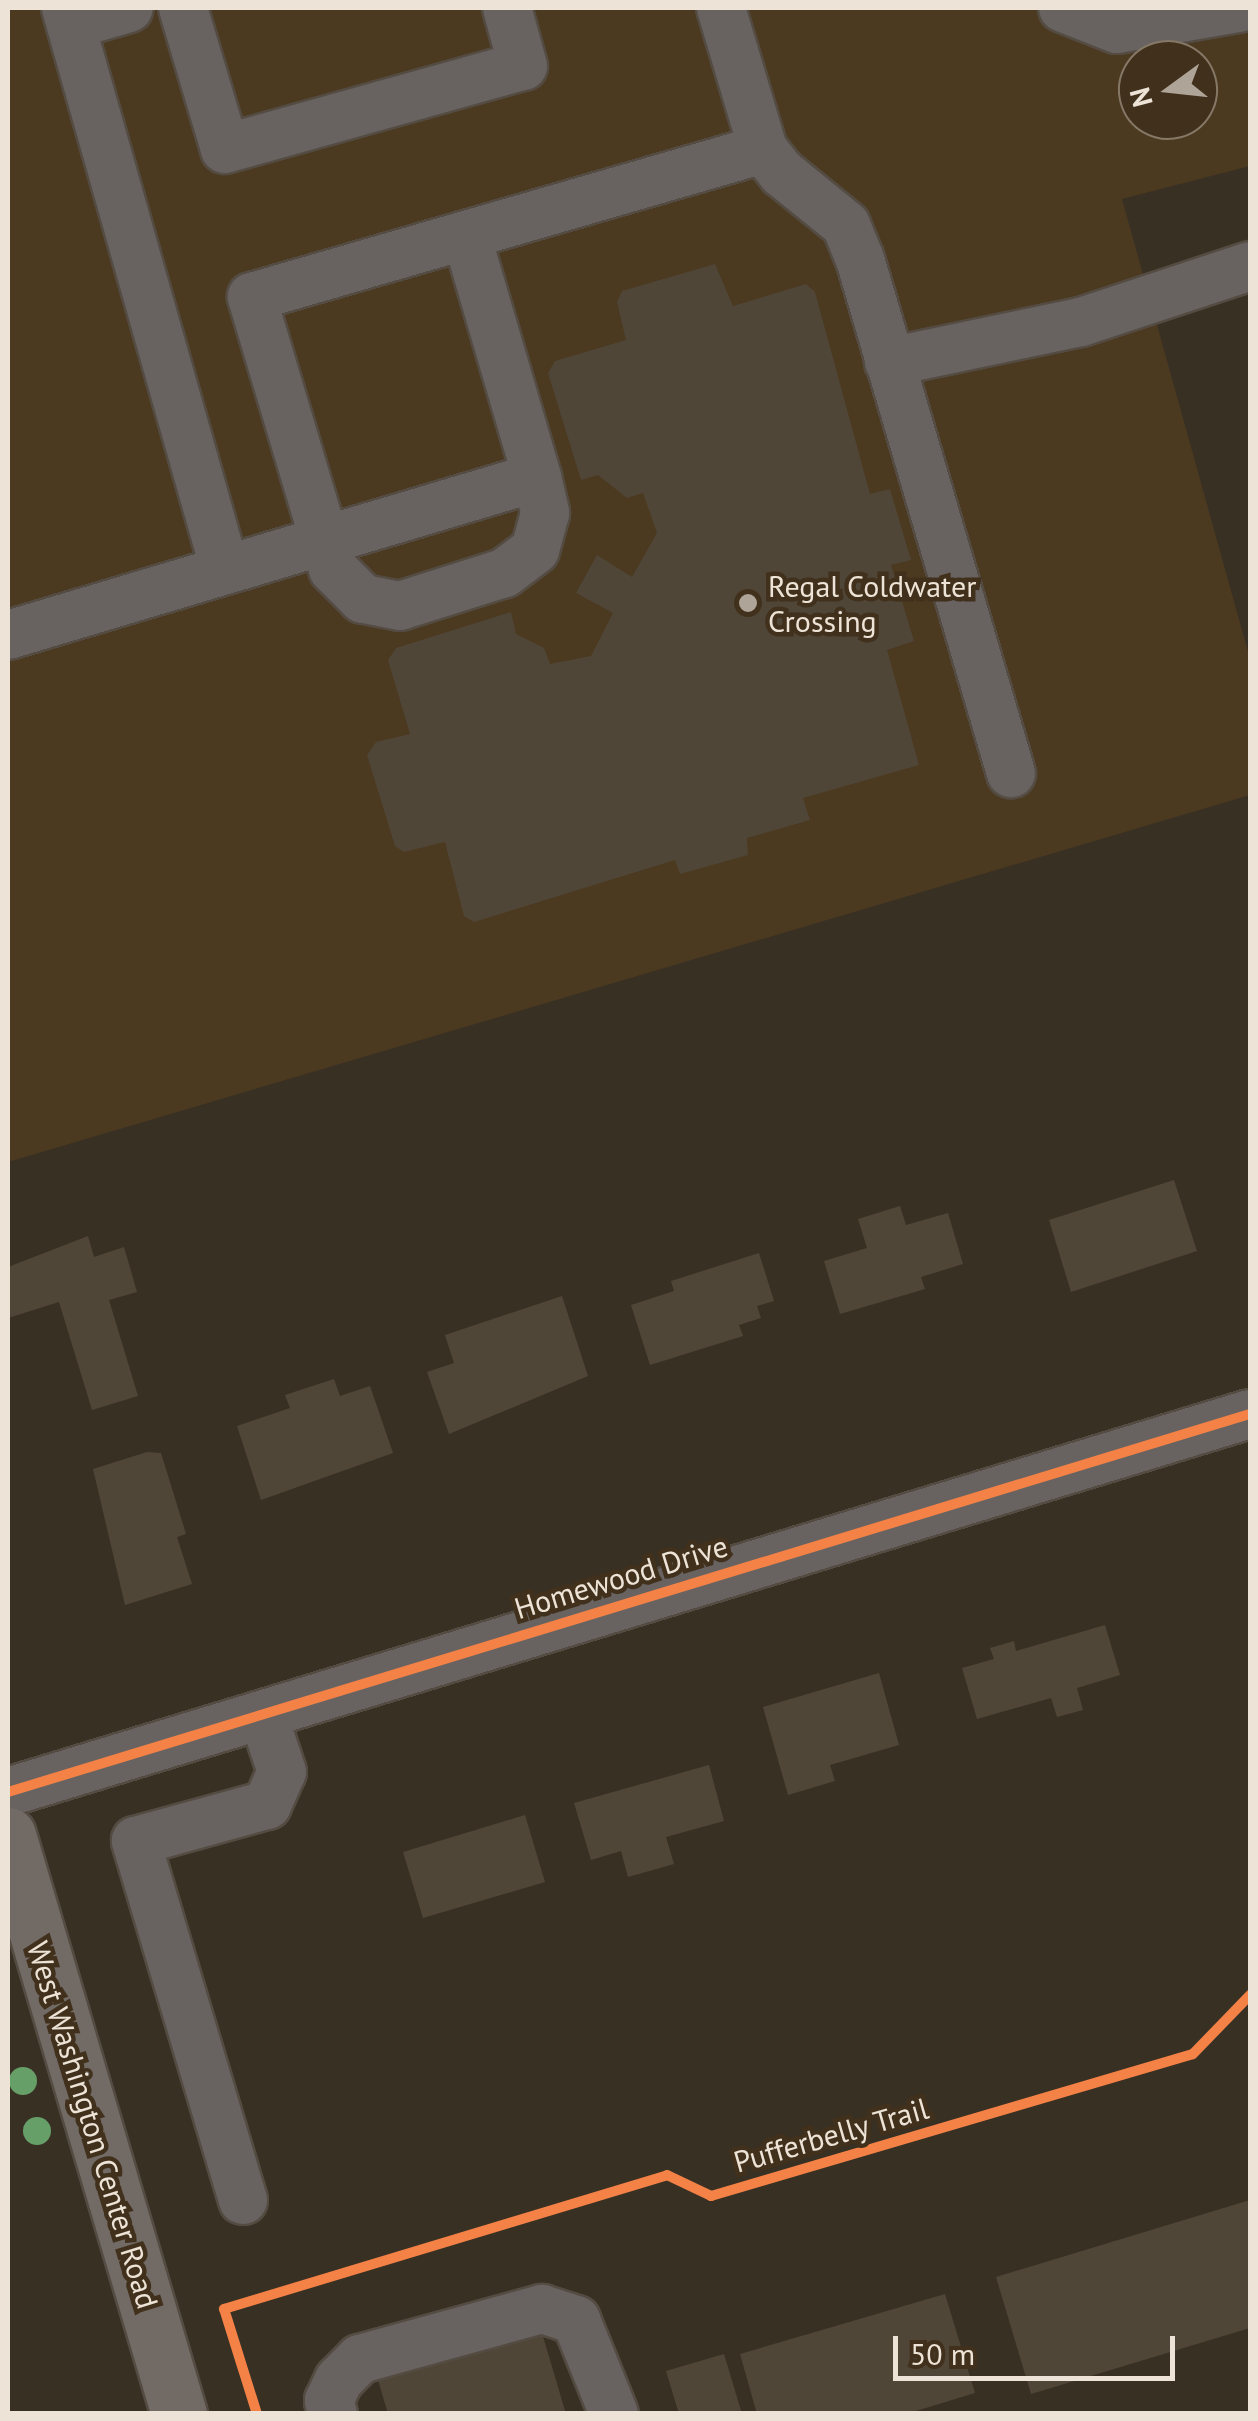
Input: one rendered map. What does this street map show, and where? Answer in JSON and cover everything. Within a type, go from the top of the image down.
[{"type":"main road","name":"West Washington Center Road","points":[[8,1836],[18,1912],[180,2414]]},
{"type":"street","points":[[129,8],[68,16],[225,570]]},
{"type":"street","points":[[182,8],[225,149],[523,66],[507,8]]},
{"type":"street","points":[[721,8],[763,149],[782,173],[846,225],[1011,773]]},
{"type":"street","points":[[1063,8],[1117,30],[1239,8]]},
{"type":"street","points":[[467,237],[537,477],[545,514],[535,550],[504,573],[400,606],[362,599],[333,569],[252,297],[763,149]]},
{"type":"street","points":[[889,362],[1082,322],[1250,266]]},
{"type":"street","points":[[8,635],[537,477]]},
{"type":"street","name":"Homewood Drive","points":[[8,1792],[1250,1414]]},
{"type":"street","points":[[243,2200],[136,1841],[267,1805],[282,1772],[263,1714]]},
{"type":"street","points":[[332,2414],[329,2401],[339,2380],[360,2359],[542,2309],[576,2320],[614,2414]]},
{"type":"shaded area","points":[[8,8],[1250,8],[1250,166],[1122,199],[1250,659],[1250,795],[8,1162]]},
{"type":"building","name":"Regal Coldwater Crossing","points":[[715,264],[733,306],[806,284],[815,292],[870,494],[890,489],[911,560],[891,565],[914,641],[887,650],[919,765],[803,798],[810,820],[747,838],[748,855],[680,874],[675,860],[474,922],[464,916],[445,842],[404,852],[395,846],[367,755],[376,742],[410,734],[388,660],[396,648],[511,612],[516,634],[544,648],[550,664],[591,656],[613,613],[576,593],[597,555],[632,577],[657,533],[643,493],[627,498],[598,475],[581,480],[548,373],[555,361],[626,340],[617,302],[622,291]]},
{"type":"building","points":[[1174,1180],[1197,1251],[1071,1292],[1049,1220]]},
{"type":"building","points":[[900,1206],[906,1225],[948,1213],[963,1264],[921,1277],[925,1289],[840,1314],[824,1261],[867,1248],[858,1219]]},
{"type":"building","points":[[88,1236],[94,1257],[124,1247],[137,1292],[109,1300],[138,1396],[92,1410],[59,1302],[8,1318],[8,1267]]},
{"type":"building","points":[[759,1253],[774,1301],[757,1306],[761,1318],[739,1325],[743,1336],[650,1365],[631,1305],[674,1291],[671,1281]]},
{"type":"building","points":[[562,1296],[588,1376],[449,1434],[427,1372],[454,1363],[445,1335]]},
{"type":"building","points":[[334,1379],[340,1396],[370,1386],[393,1453],[261,1500],[237,1426],[290,1408],[285,1395]]},
{"type":"building","points":[[147,1452],[161,1453],[186,1534],[177,1537],[192,1584],[125,1605],[93,1469]]},
{"type":"building","points":[[1105,1625],[1120,1675],[1077,1688],[1083,1710],[1057,1717],[1051,1698],[977,1719],[962,1668],[994,1659],[990,1648],[1014,1641],[1016,1651]]},
{"type":"building","points":[[879,1673],[899,1745],[830,1765],[835,1781],[788,1795],[763,1707]]},
{"type":"building","points":[[709,1765],[724,1821],[666,1837],[674,1864],[628,1877],[621,1851],[591,1860],[574,1803]]},
{"type":"building","points":[[525,1815],[545,1882],[423,1918],[403,1852]]},
{"type":"building","points":[[1250,2200],[1250,2328],[1031,2394],[996,2277]]},
{"type":"building","points":[[945,2294],[975,2393],[906,2414],[757,2414],[740,2354]]},
{"type":"building","points":[[539,2323],[566,2414],[388,2414],[376,2373]]},
{"type":"building","points":[[724,2354],[742,2414],[679,2414],[666,2371]]},
{"type":"cycle path","points":[[8,1792],[1250,1414]]},
{"type":"cycle path","name":"Pufferbelly Trail","points":[[257,2414],[224,2309],[667,2175],[711,2196],[1193,2054],[1250,1995]]},
{"type":"place","name":"Regal Coldwater Crossing","points":[[748,603]]}]
